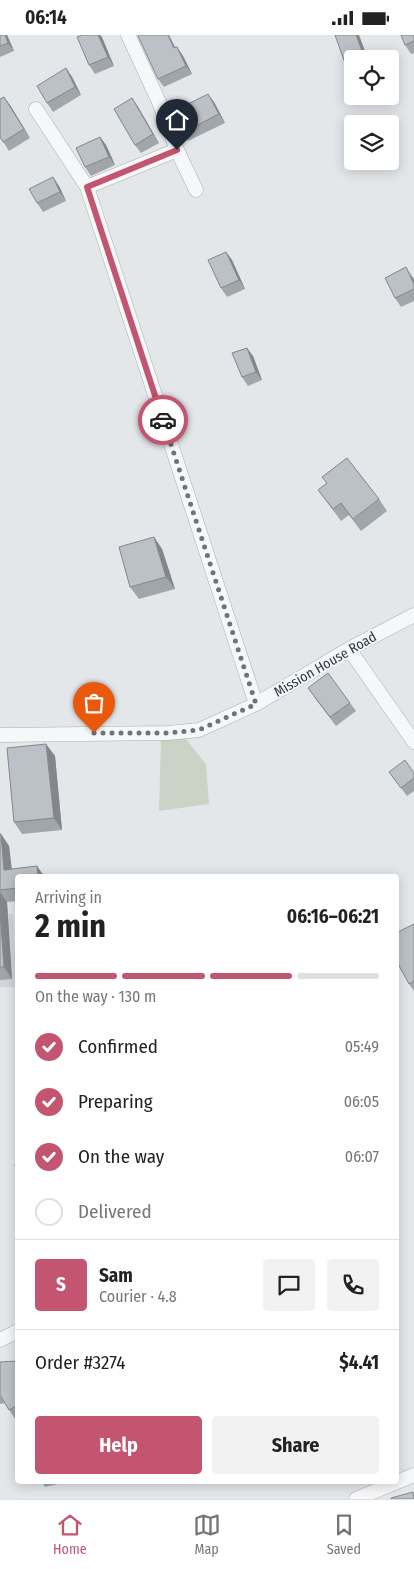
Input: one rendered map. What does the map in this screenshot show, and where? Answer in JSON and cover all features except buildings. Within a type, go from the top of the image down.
[{"type":"street","points":[[128,35],[196,190]]},
{"type":"street","points":[[36,109],[87,187],[256,704]]},
{"type":"street","points":[[87,187],[177,150]]},
{"type":"street","name":"Mission House Road","points":[[0,735],[168,733],[199,730],[256,704],[349,649],[414,615]]},
{"type":"street","points":[[349,649],[414,742]]},
{"type":"street","points":[[0,1340],[15,1332]]},
{"type":"street","points":[[399,1481],[414,1475]]},
{"type":"street","points":[[356,1499],[392,1484]]},
{"type":"shaded area","points":[[0,914],[13,914],[15,987],[0,987]]},
{"type":"green space","points":[[161,737],[184,737],[206,764],[209,804],[159,811]]},
{"type":"way so far","points":[[94,733],[168,733],[199,730],[256,704],[163,420]]},
{"type":"route","points":[[163,420],[87,187],[177,150]]}]
